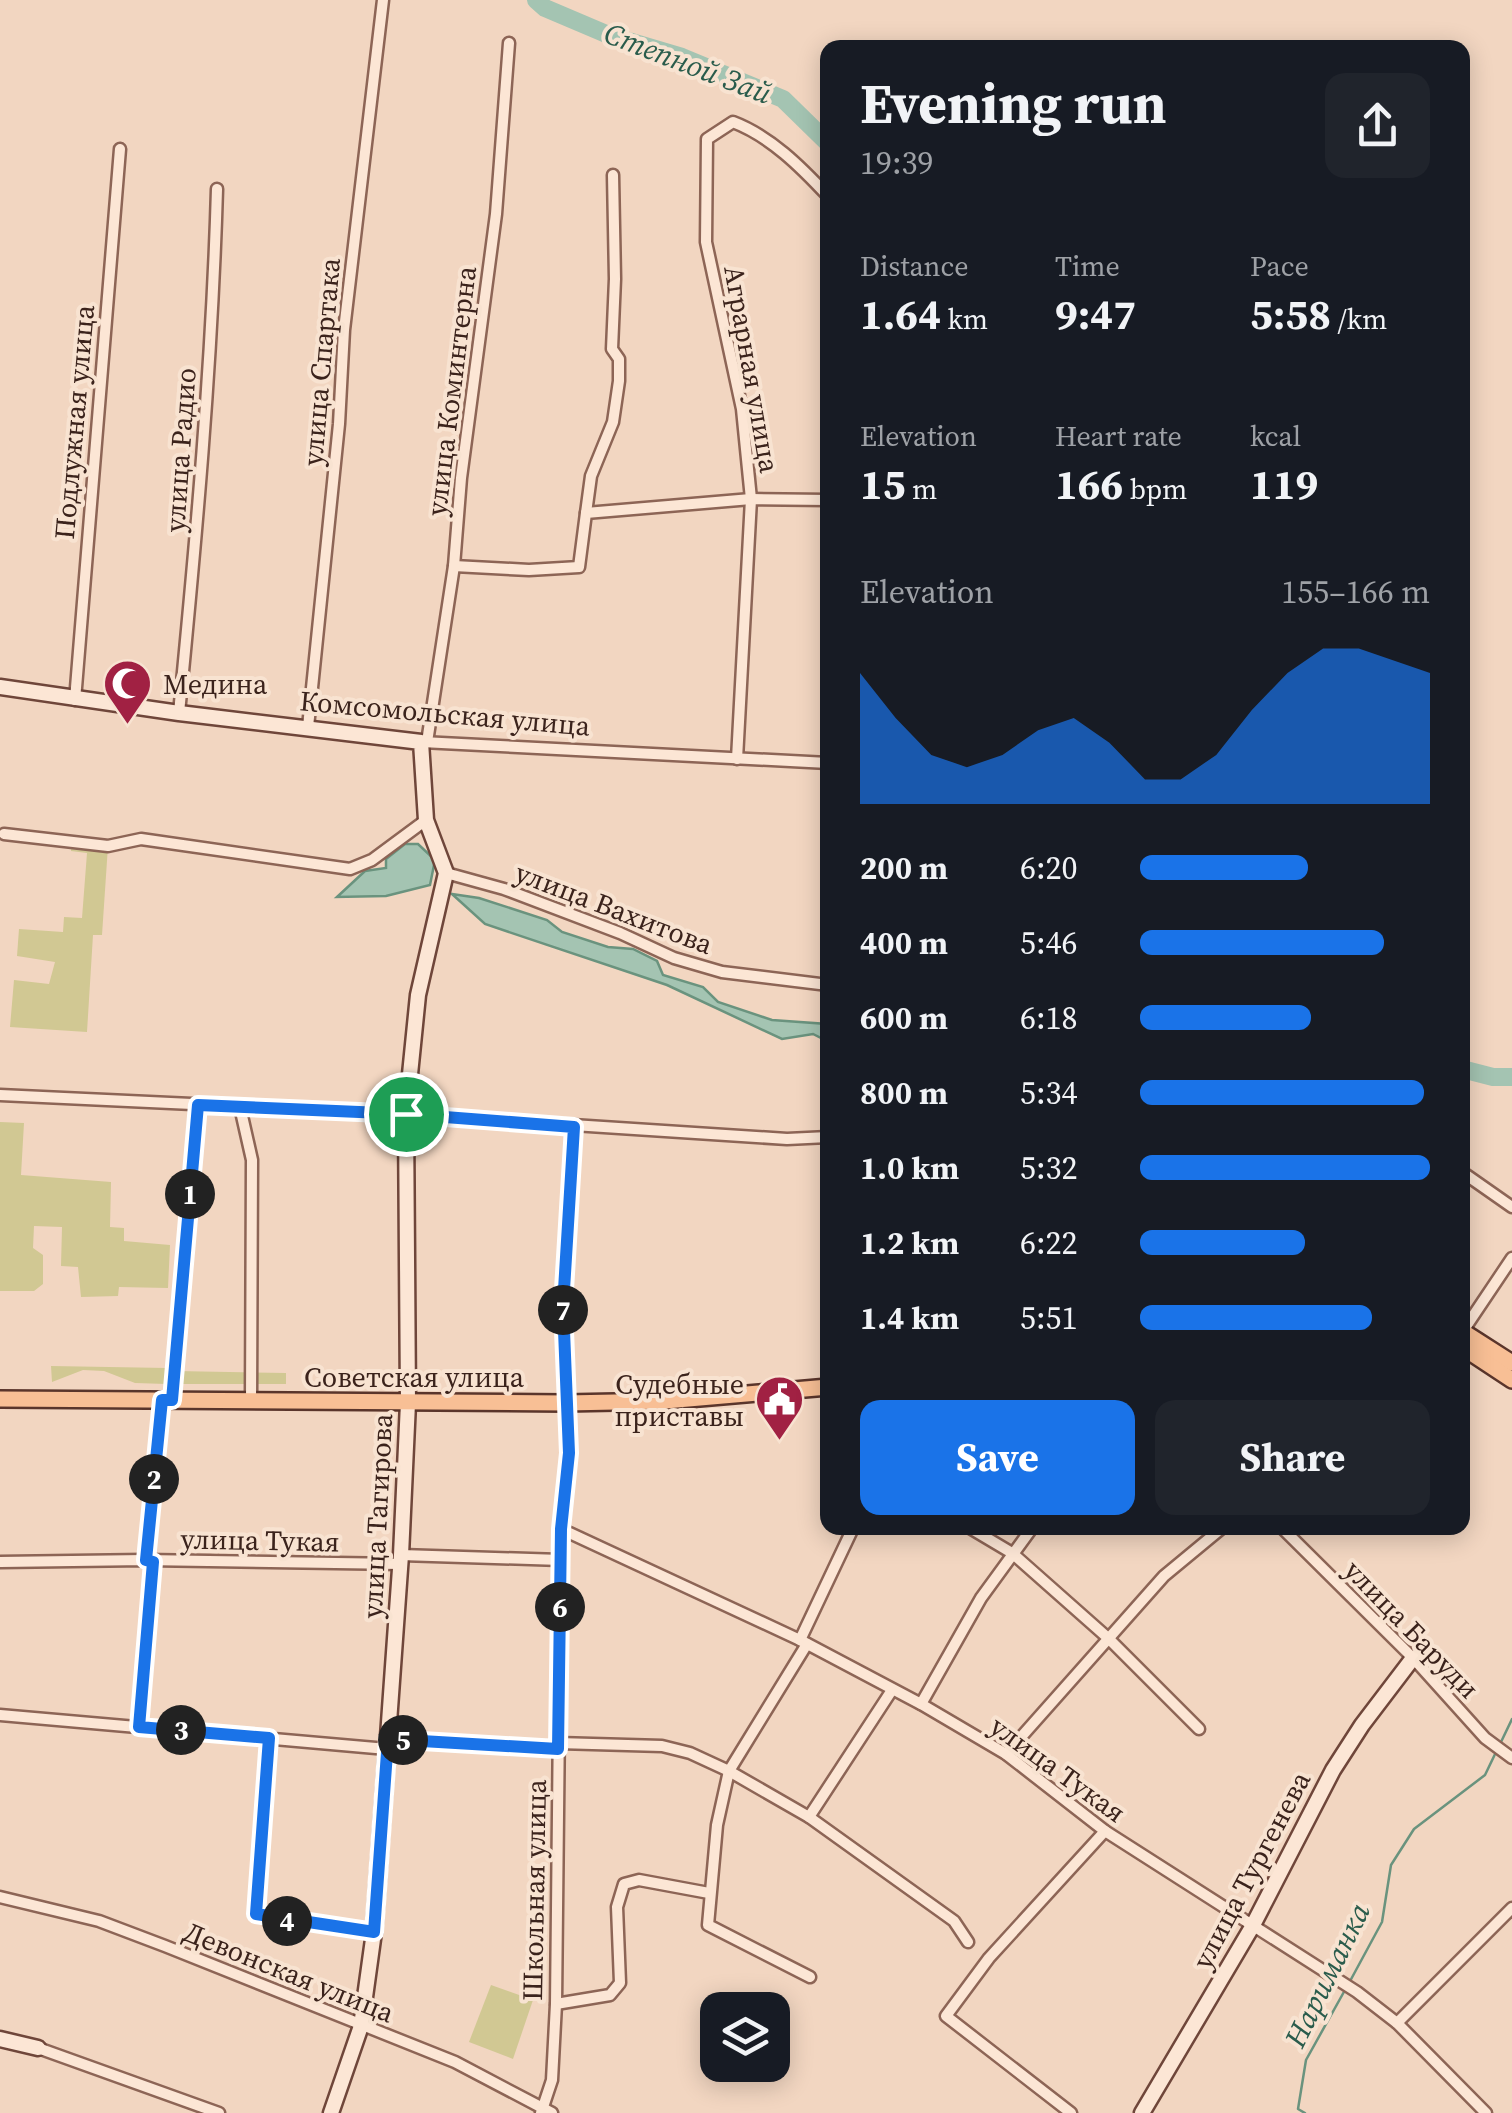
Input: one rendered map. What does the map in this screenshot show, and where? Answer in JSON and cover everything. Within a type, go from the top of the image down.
[{"type":"main road","points":[[1470,1336],[1512,1364]]},
{"type":"main road","points":[[1470,1353],[1512,1380]]},
{"type":"main road","name":"Советская улица","points":[[0,1400],[566,1403],[665,1401],[820,1389]]},
{"type":"street","name":"улица Спартака","points":[[308,728],[339,424],[344,330],[382,0]]},
{"type":"street","name":"улица Коминтерна","points":[[424,742],[454,566],[496,214],[509,44]]},
{"type":"street","name":"Аграрная улица","points":[[737,760],[751,498],[742,409],[706,242],[707,139],[733,122],[751,129],[820,188]]},
{"type":"street","name":"Подлужная улица","points":[[75,700],[120,149]]},
{"type":"street","points":[[454,566],[579,568],[591,476],[613,422],[618,381],[618,359],[612,349],[612,175]]},
{"type":"street","name":"улица Радио","points":[[179,714],[214,311],[218,189]]},
{"type":"street","points":[[586,513],[751,498],[820,500]]},
{"type":"street","name":"Комсомольская улица","points":[[0,687],[179,714],[424,742],[820,763]]},
{"type":"street","points":[[424,742],[426,820],[446,873]]},
{"type":"street","points":[[4,834],[108,846],[141,839],[350,869],[372,860],[426,820]]},
{"type":"street","name":"улица Вахитова","points":[[446,873],[504,889],[674,958],[747,978],[820,985]]},
{"type":"street","name":"улица Тагирова","points":[[331,2113],[361,2026],[374,1932],[401,1560],[408,1403],[406,1114],[418,995],[446,873]]},
{"type":"street","points":[[0,1095],[820,1137]]},
{"type":"street","points":[[139,1727],[149,1561],[198,1105]]},
{"type":"street","points":[[240,1107],[252,1160],[251,1402]]},
{"type":"street","name":"Школьная улица","points":[[546,2111],[552,2080],[556,2004],[560,1560],[569,1453],[563,1306],[574,1127]]},
{"type":"street","points":[[1470,1178],[1512,1207]]},
{"type":"street","points":[[1470,1321],[1512,1258]]},
{"type":"street","name":"улица Тукая","points":[[561,1529],[804,1642],[1006,1754],[1105,1831],[1357,1992],[1397,2023],[1486,2113]]},
{"type":"street","points":[[810,1978],[708,1925],[709,1893],[717,1825],[729,1771],[804,1642],[850,1535]]},
{"type":"street","points":[[982,1535],[1012,1553],[1108,1638],[1199,1729]]},
{"type":"street","points":[[921,1704],[980,1598],[1026,1535]]},
{"type":"street","points":[[1006,1754],[1164,1576],[1214,1535]]},
{"type":"street","name":"улица Баруди","points":[[1289,1535],[1413,1658],[1485,1738],[1512,1758]]},
{"type":"street","name":"улица Тукая","points":[[0,1562],[560,1560]]},
{"type":"street","name":"улица Тургенева","points":[[1142,2113],[1252,1927],[1333,1770],[1413,1658]]},
{"type":"street","points":[[808,1817],[892,1690]]},
{"type":"street","points":[[0,1715],[387,1744],[662,1746],[690,1753],[729,1771],[808,1817],[954,1921],[968,1942]]},
{"type":"street","points":[[269,1738],[256,1914],[374,1932]]},
{"type":"street","points":[[1071,2113],[946,2016],[989,1958],[1105,1831]]},
{"type":"street","points":[[556,2004],[610,1995],[620,1983],[617,1907],[624,1884],[639,1880],[709,1893]]},
{"type":"street","name":"Девонская улица","points":[[0,1897],[99,1921],[455,2062],[546,2111]]},
{"type":"street","points":[[1397,2023],[1512,1908]]},
{"type":"street","points":[[0,2039],[38,2048],[218,2113]]},
{"type":"shaded area","points":[[15,835],[108,846],[102,935],[93,935],[87,1032],[10,1027],[14,980],[49,984],[55,962],[17,956],[19,929],[63,932],[64,917],[82,918],[87,853],[71,851],[71,846],[15,842]]},
{"type":"shaded area","points":[[405,844],[418,844],[435,860],[430,885],[386,896],[337,897],[365,871],[386,868],[386,859]]},
{"type":"shaded area","points":[[452,894],[479,898],[547,920],[562,932],[608,947],[633,949],[657,961],[663,975],[703,987],[718,1002],[772,1020],[820,1023],[820,1038],[813,1034],[782,1039],[667,985],[485,924]]},
{"type":"shaded area","points":[[0,1122],[24,1123],[21,1175],[111,1182],[110,1227],[124,1228],[124,1241],[170,1245],[168,1288],[119,1287],[118,1296],[81,1297],[78,1267],[61,1266],[62,1227],[34,1226],[33,1248],[43,1255],[43,1284],[34,1291],[0,1291]]},
{"type":"shaded area","points":[[51,1366],[167,1368],[166,1384],[135,1383],[104,1371],[83,1370],[52,1382]]},
{"type":"shaded area","points":[[175,1371],[286,1373],[286,1384],[174,1384]]},
{"type":"shaded area","points":[[491,1985],[533,2000],[513,2059],[469,2042]]},
{"type":"waterway","name":"Степной Зай","points":[[536,0],[545,8],[611,36],[682,57],[783,99],[820,135]]},
{"type":"waterway","name":"Степной Зай","points":[[1470,1071],[1512,1077]]},
{"type":"waterway","name":"Нариманка","points":[[1501,1742],[1512,1719]]},
{"type":"waterway","name":"Нариманка","points":[[1349,1983],[1382,1922],[1391,1865],[1414,1829],[1485,1775],[1497,1750]]},
{"type":"waterway","name":"Нариманка","points":[[1305,2113],[1298,2109],[1306,2060],[1345,1990]]},
{"type":"place","name":"Медина","points":[[128,726]]},
{"type":"place","name":"Судебные приставы","points":[[779,1442]]},
{"type":"route","points":[[198,1105],[406,1114],[574,1127],[563,1306],[569,1453],[561,1529],[558,1749],[388,1739],[374,1932],[256,1914],[269,1738],[139,1727],[153,1562],[146,1560],[162,1400],[172,1400],[198,1105]]}]
